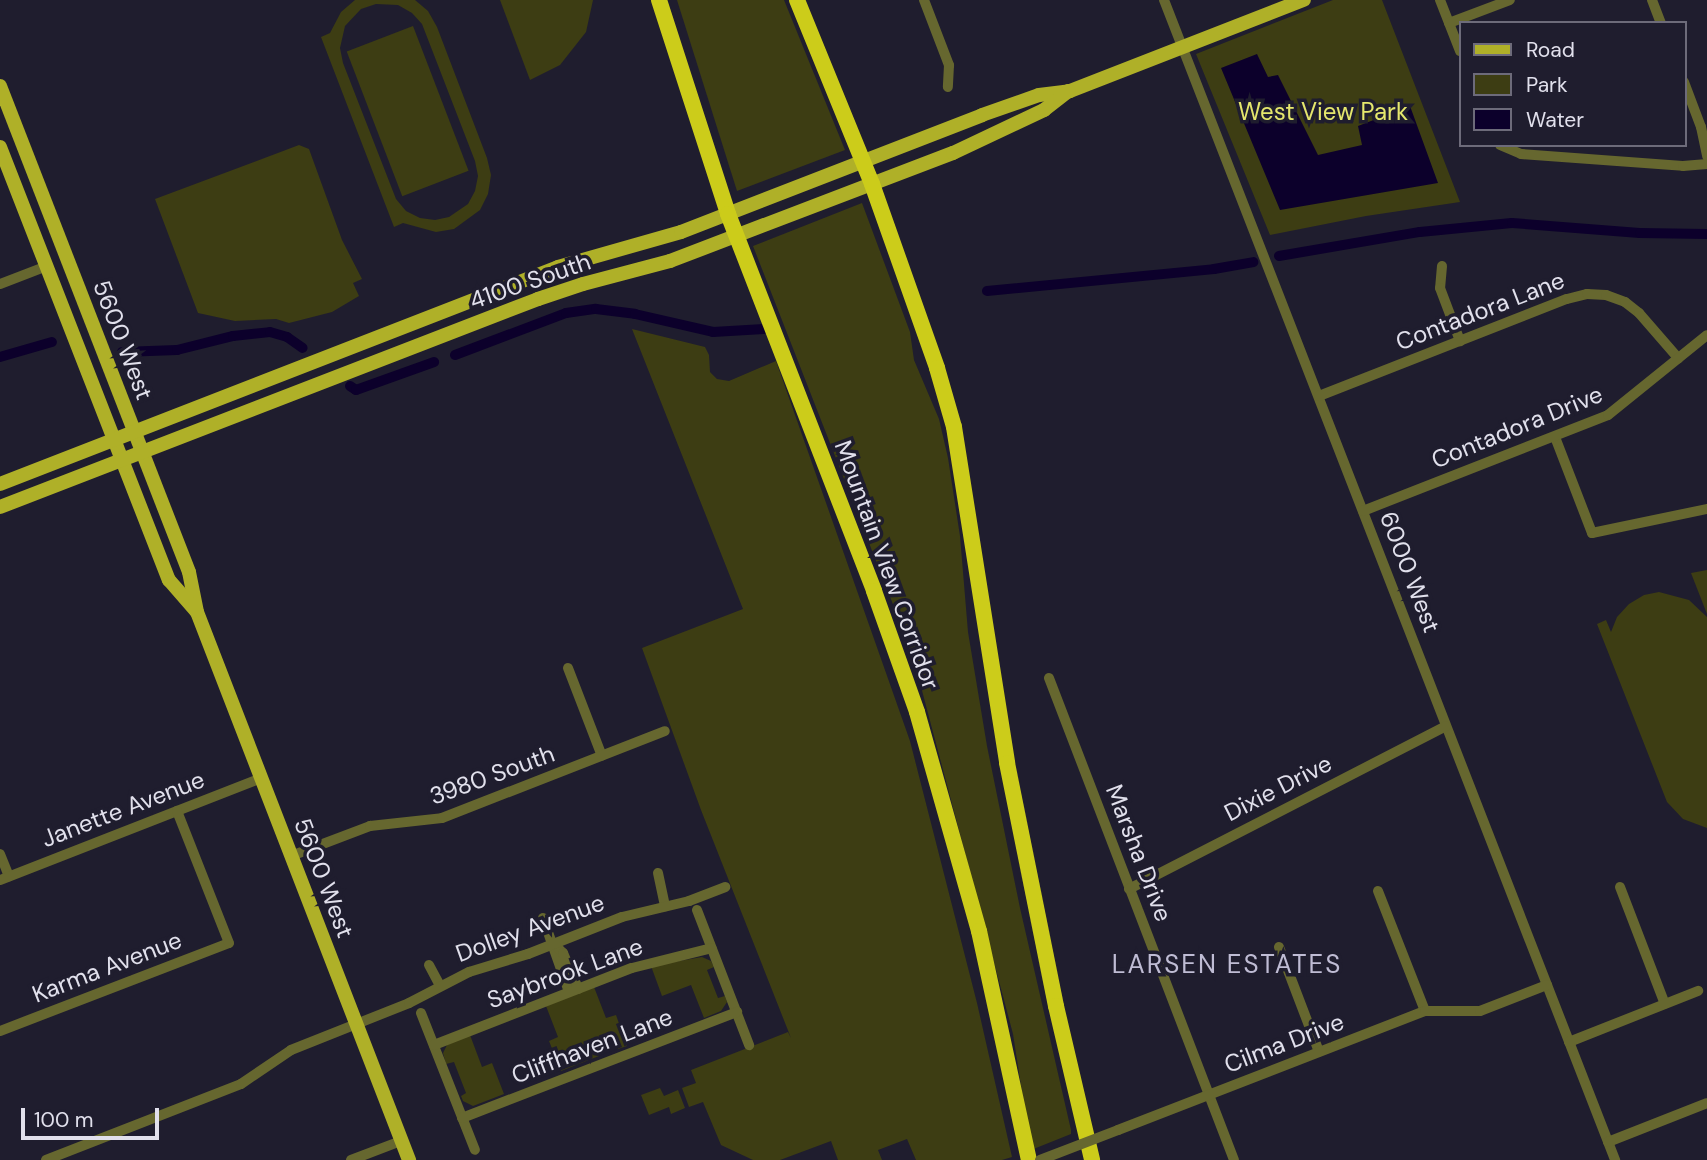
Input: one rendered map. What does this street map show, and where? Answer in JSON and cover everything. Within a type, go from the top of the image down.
[{"type":"highway","name":"Mountain View Corridor","points":[[659,0],[728,214],[890,631],[930,751],[979,931],[1029,1160]]},
{"type":"highway","points":[[797,0],[872,184],[946,397],[961,458],[1007,763],[1056,1006],[1092,1160]]},
{"type":"main road","name":"4100 South","points":[[0,484],[558,267],[645,243],[728,214],[1039,95],[1070,90],[1304,0]]},
{"type":"main road","name":"5600 West","points":[[0,86],[189,572],[197,612],[409,1160]]},
{"type":"main road","name":"4100 South","points":[[0,507],[538,299],[670,261],[953,153],[1044,110],[1070,90]]},
{"type":"main road","points":[[0,113],[26,178],[33,184],[37,182]]},
{"type":"main road","name":"5600 West","points":[[0,148],[169,580],[197,612]]},
{"type":"street","points":[[924,0],[949,65],[948,87]]},
{"type":"street","name":"6000 West","points":[[1164,0],[1615,1160]]},
{"type":"street","points":[[1440,0],[1458,46]]},
{"type":"street","points":[[1449,23],[1510,0]]},
{"type":"street","points":[[1652,0],[1660,21]]},
{"type":"street","points":[[1686,87],[1701,127],[1707,156]]},
{"type":"street","points":[[1504,147],[1515,153],[1684,166],[1707,164]]},
{"type":"street","points":[[1564,147],[1564,157]]},
{"type":"street","points":[[0,284],[47,266]]},
{"type":"street","points":[[1442,266],[1441,293],[1460,341]]},
{"type":"street","name":"Contadora Lane","points":[[1319,396],[1567,299],[1596,294],[1615,298],[1639,313],[1678,358]]},
{"type":"street","name":"Contadora Drive","points":[[1363,511],[1555,437],[1619,408],[1707,335]]},
{"type":"street","points":[[1555,437],[1592,533],[1707,509]]},
{"type":"street","points":[[568,668],[602,756]]},
{"type":"street","name":"Marsha Drive","points":[[1049,678],[1234,1160]]},
{"type":"street","name":"Dixie Drive","points":[[1129,889],[1446,726]]},
{"type":"street","name":"3980 South","points":[[291,856],[370,826],[435,820],[665,731]]},
{"type":"street","name":"Janette Avenue","points":[[4,878],[261,778]]},
{"type":"street","name":"Karma Avenue","points":[[0,1031],[229,943],[177,811]]},
{"type":"street","points":[[0,854],[4,878]]},
{"type":"street","points":[[658,873],[665,906]]},
{"type":"street","name":"Dolley Avenue","points":[[46,1160],[241,1084],[291,1050],[356,1025],[469,972],[554,944],[622,917],[725,887]]},
{"type":"street","points":[[1620,887],[1665,1004]]},
{"type":"street","points":[[1378,891],[1425,1011]]},
{"type":"street","points":[[697,910],[750,1045]]},
{"type":"street","points":[[543,918],[554,944],[563,953],[573,990]]},
{"type":"street","points":[[1279,947],[1319,1052]]},
{"type":"street","name":"Saybrook Lane","points":[[434,1045],[645,964],[688,956],[712,948]]},
{"type":"street","points":[[429,965],[440,986]]},
{"type":"street","name":"Cilma Drive","points":[[1040,1160],[1425,1011],[1475,1012],[1547,985]]},
{"type":"street","points":[[1569,1041],[1698,991]]},
{"type":"street","name":"Cliffhaven Lane","points":[[462,1118],[737,1012]]},
{"type":"street","points":[[421,1013],[475,1150]]},
{"type":"street","points":[[1608,1142],[1707,1103]]},
{"type":"street","points":[[351,1160],[401,1141]]},
{"type":"green space","points":[[355,0],[415,0],[428,11],[437,27],[491,175],[488,194],[480,210],[454,229],[436,232],[403,223],[394,227],[321,37],[330,33],[341,12]],"holes":[[[376,4],[398,5],[412,13],[422,24],[475,161],[478,176],[475,191],[468,204],[449,217],[435,220],[420,218],[406,211],[396,199],[343,63],[340,48],[345,26],[361,9]]]},
{"type":"green space","points":[[500,0],[593,0],[586,32],[560,65],[530,80]]},
{"type":"green space","points":[[677,0],[784,0],[845,150],[737,191]]},
{"type":"green space","name":"West View Park","points":[[1333,0],[1382,0],[1460,202],[1366,216],[1270,235],[1196,54]]},
{"type":"green space","points":[[413,26],[469,171],[402,196],[347,51]]},
{"type":"green space","points":[[299,145],[309,149],[342,240],[362,279],[353,283],[359,296],[332,312],[289,323],[276,319],[235,321],[198,313],[155,199]]},
{"type":"green space","points":[[862,203],[910,332],[914,360],[939,419],[948,458],[960,536],[968,632],[987,746],[1020,908],[1071,1130],[1071,1134],[1031,1150],[1013,1034],[920,683],[903,630],[753,246]]},
{"type":"green space","points":[[632,329],[705,347],[709,355],[710,372],[717,379],[729,381],[776,361],[910,741],[977,1003],[1012,1157],[1002,1160],[916,1160],[907,1139],[878,1150],[882,1160],[838,1160],[831,1141],[780,1160],[753,1160],[721,1145],[703,1102],[689,1107],[682,1088],[696,1083],[691,1070],[788,1032],[791,1038],[701,810],[642,648],[743,609]]},
{"type":"green space","points":[[1707,570],[1707,614],[1691,573]]},
{"type":"green space","points":[[1659,592],[1689,600],[1707,617],[1707,828],[1683,819],[1667,802],[1597,624],[1606,620],[1611,632],[1617,617],[1629,604],[1644,595]]},
{"type":"green space","points":[[702,957],[711,961],[714,967],[707,970],[718,998],[725,996],[727,1002],[721,1011],[704,1018],[691,985],[662,996],[651,966]]},
{"type":"green space","points":[[594,987],[606,1018],[616,1015],[627,1046],[618,1049],[615,1041],[596,1048],[599,1056],[561,1071],[549,1041],[558,1037],[546,1006]]},
{"type":"green space","points":[[470,1035],[482,1067],[492,1063],[504,1094],[473,1106],[463,1101],[461,1096],[466,1093],[454,1062],[446,1064],[443,1053],[447,1045]]},
{"type":"green space","points":[[660,1088],[664,1096],[678,1090],[685,1108],[671,1114],[669,1107],[649,1115],[641,1095]]},
{"type":"water","points":[[1257,54],[1268,77],[1278,75],[1318,155],[1362,145],[1358,126],[1410,106],[1438,183],[1280,210],[1221,68]]},
{"type":"waterway","points":[[1279,256],[1420,232],[1512,223],[1640,233],[1707,234]]},
{"type":"waterway","points":[[987,291],[1214,269],[1253,262]]},
{"type":"waterway","points":[[455,355],[566,313],[596,309],[635,314],[713,332],[764,329]]},
{"type":"waterway","points":[[122,352],[177,350],[233,336],[270,332],[287,337],[303,348]]},
{"type":"waterway","points":[[0,357],[52,342]]},
{"type":"waterway","points":[[350,386],[356,390],[434,362]]},
{"type":"district","name":"LARSEN ESTATES","points":[[1227,965]]}]
